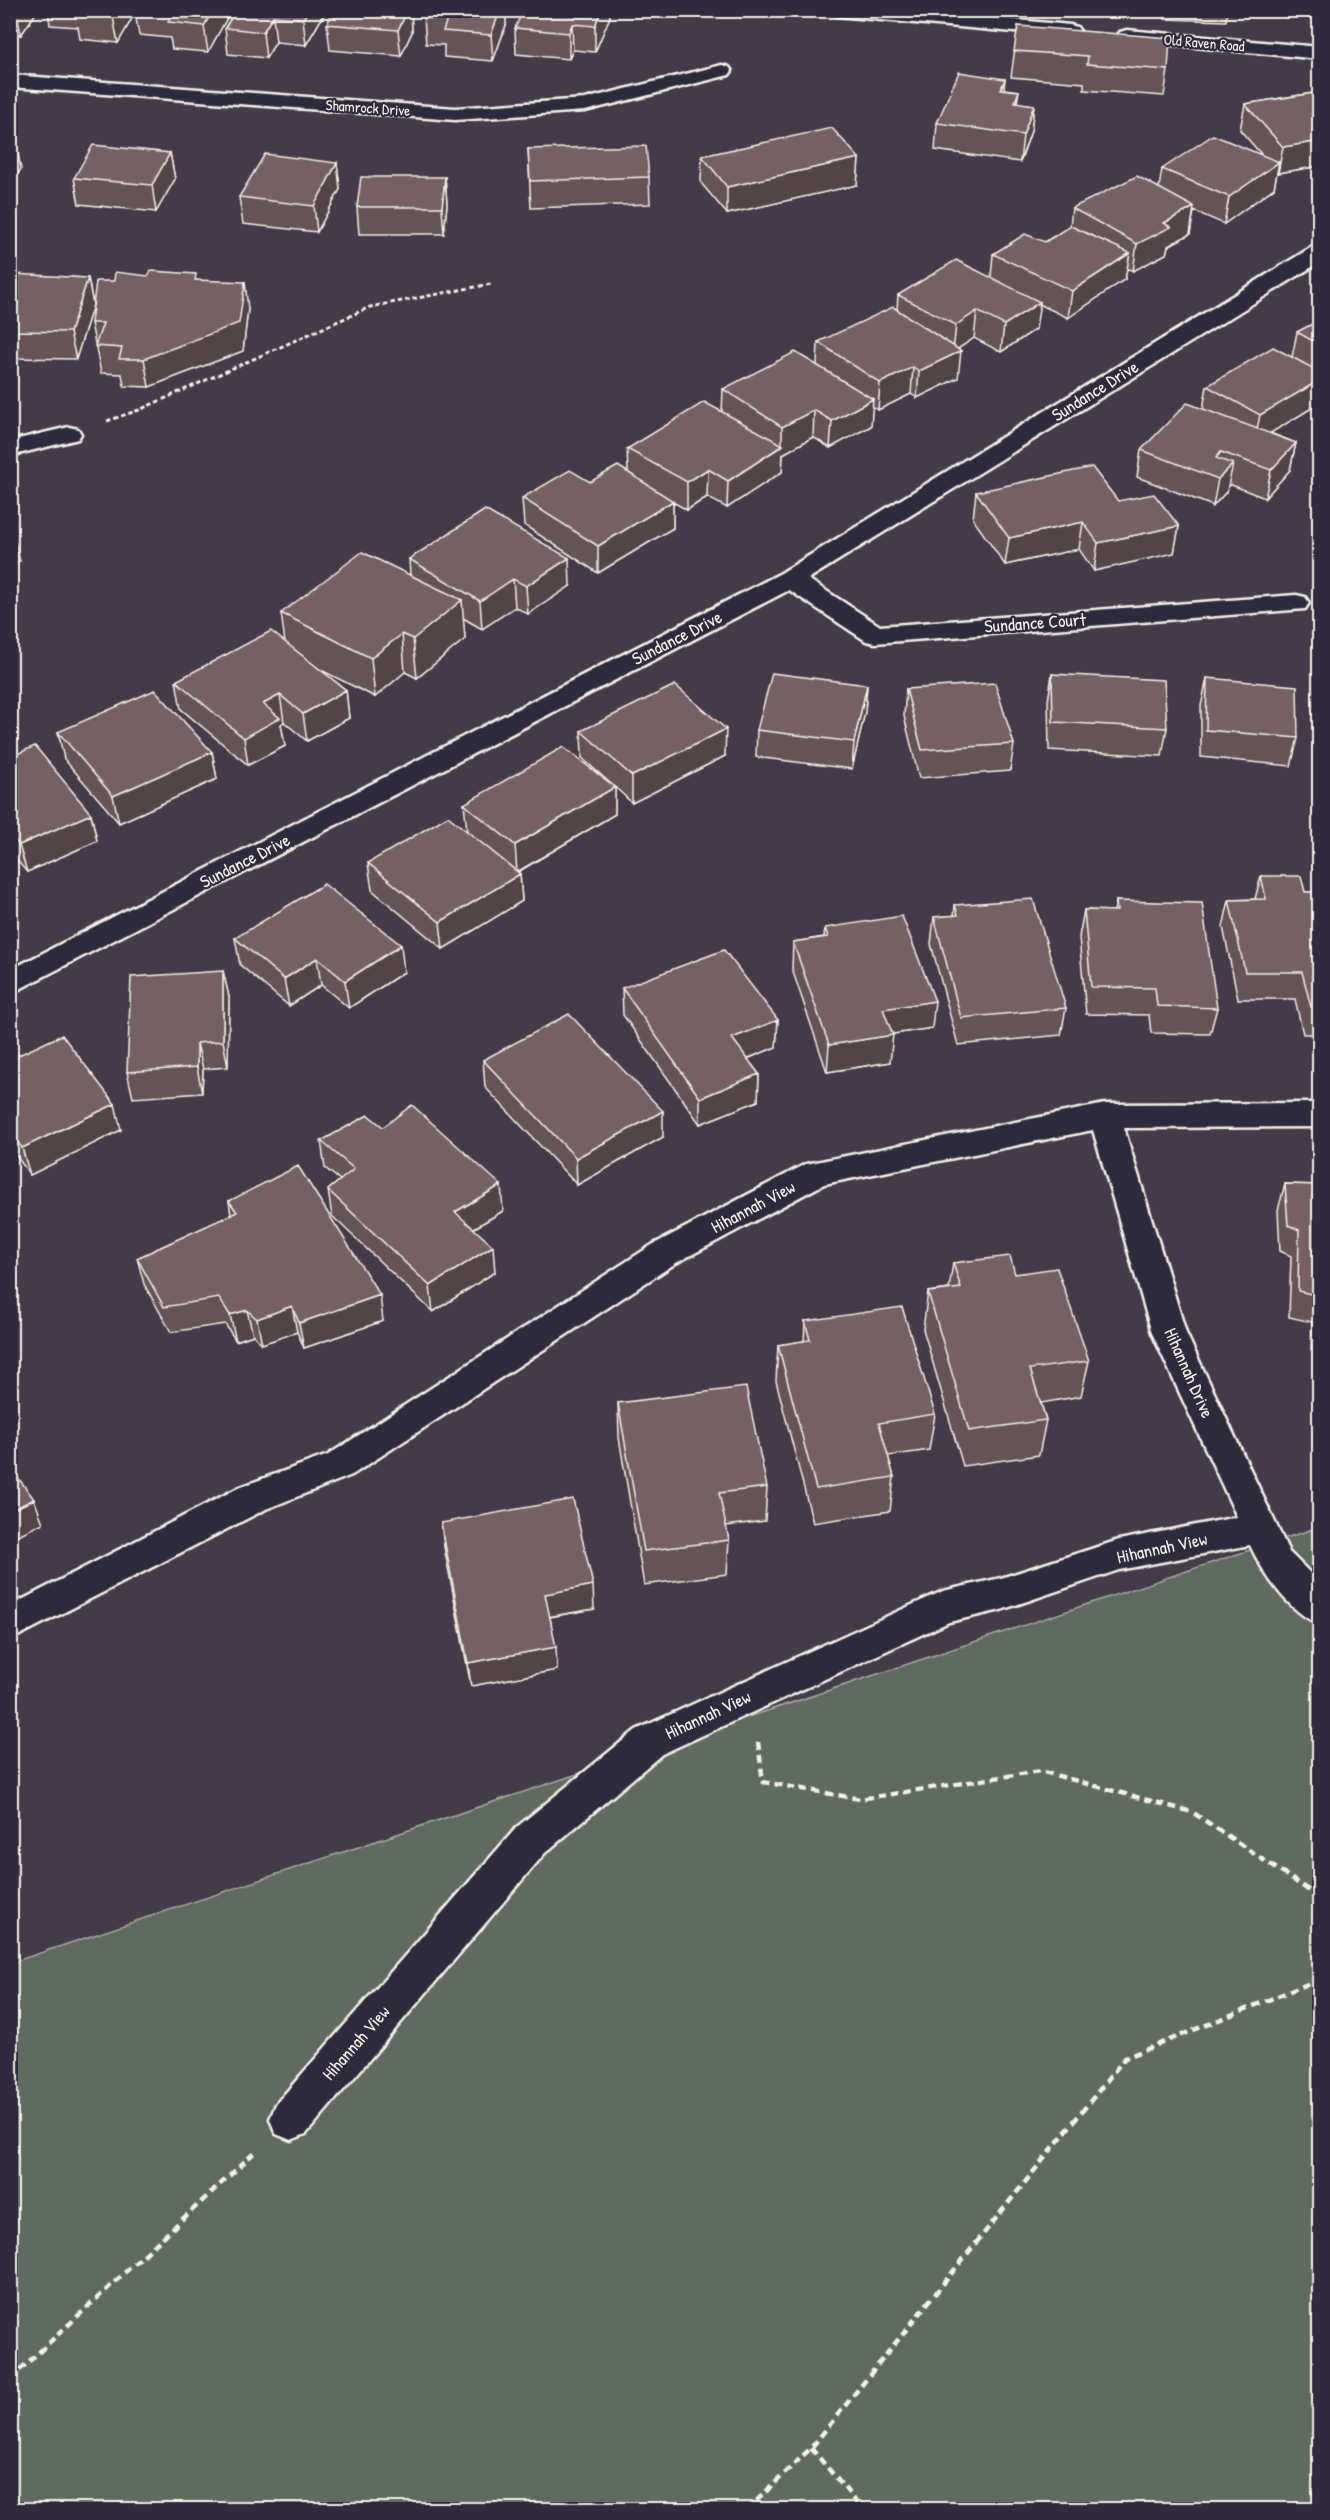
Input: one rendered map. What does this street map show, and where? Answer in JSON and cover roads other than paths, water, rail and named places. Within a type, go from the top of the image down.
[{"type":"street","name":"Old Raven Road","points":[[837,10],[1320,53]]},
{"type":"street","name":"Shamrock Drive","points":[[10,81],[455,114],[585,105],[722,71]]},
{"type":"street","name":"Sundance Drive","points":[[10,982],[790,579],[1320,252]]},
{"type":"street","points":[[10,449],[69,434]]},
{"type":"street","name":"Sundance Court","points":[[790,579],[875,635],[1296,603]]},
{"type":"street","name":"Hihannah View","points":[[10,1624],[253,1497],[340,1465],[664,1254],[817,1173],[1105,1116],[1320,1115]]},
{"type":"street","name":"Hihannah Drive","points":[[1105,1116],[1169,1333],[1276,1563],[1320,1608]]},
{"type":"street","name":"Hihannah View","points":[[291,2119],[531,1840],[649,1743],[943,1607],[1001,1594],[1119,1555],[1260,1528]]}]
